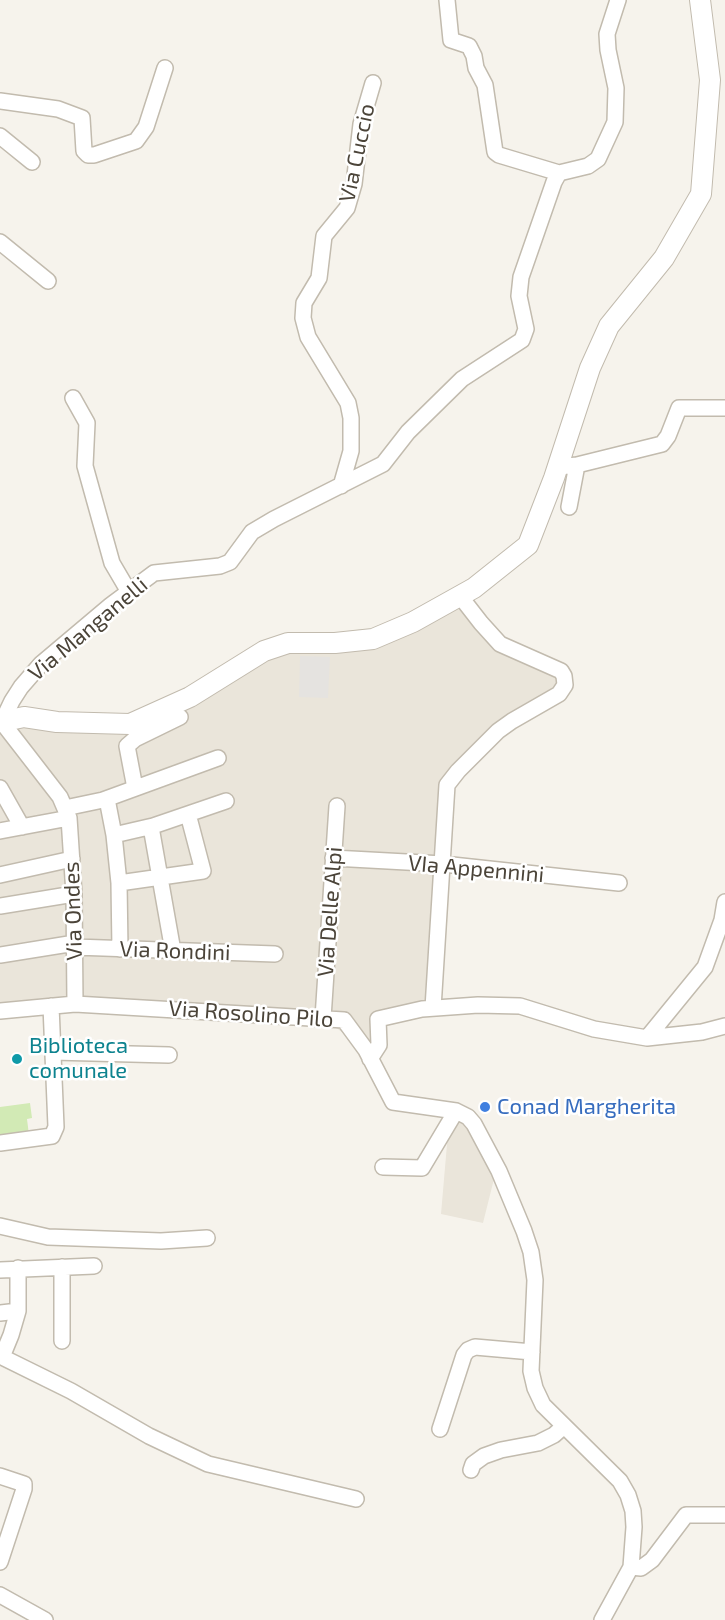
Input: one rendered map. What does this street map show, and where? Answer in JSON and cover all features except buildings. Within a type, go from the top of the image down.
[{"type":"street","points":[[447,0],[452,40],[469,46],[476,68],[485,85],[495,152],[559,174],[588,166],[598,159],[615,122],[616,88],[607,34],[618,0]]},
{"type":"street","points":[[67,813],[60,797],[1,722],[24,717],[57,722],[130,724],[190,697],[264,651],[288,644],[373,639],[413,622],[474,588],[528,545],[567,466],[590,368],[609,326],[664,258],[701,194],[710,80],[700,0]]},
{"type":"street","points":[[0,101],[58,109],[82,118],[84,151],[88,155],[94,155],[136,141],[146,127],[165,68]]},
{"type":"street","name":"Via Cuccio","points":[[341,486],[351,451],[351,418],[348,403],[308,337],[303,318],[304,303],[319,278],[324,236],[348,208],[354,184],[361,124],[373,83]]},
{"type":"street","points":[[0,136],[32,162]]},
{"type":"street","name":"Via Manganelli","points":[[1,722],[21,687],[41,664],[154,573],[211,567],[230,562],[252,532],[383,464],[408,432],[462,379],[522,340],[526,329],[519,296],[522,277],[535,234],[559,174]]},
{"type":"street","points":[[0,242],[48,281]]},
{"type":"street","points":[[73,398],[87,423],[85,466],[109,553],[112,563],[129,592]]},
{"type":"street","points":[[567,466],[662,444],[668,436],[679,408],[725,408]]},
{"type":"street","points":[[567,466],[569,507]]},
{"type":"street","points":[[433,1008],[447,784],[498,731],[559,694],[565,685],[561,671],[501,644],[460,596]]},
{"type":"street","points":[[135,788],[127,746],[135,739],[180,717]]},
{"type":"street","points":[[0,831],[22,827],[67,813],[218,758]]},
{"type":"street","points":[[0,788],[22,827]]},
{"type":"street","points":[[107,799],[114,835],[119,883],[120,949]]},
{"type":"street","points":[[114,835],[152,827],[226,801]]},
{"type":"street","name":"Via Delle Alpi","points":[[323,1018],[337,806]]},
{"type":"street","name":"Via Ondes","points":[[67,813],[74,894],[75,1004]]},
{"type":"street","points":[[119,883],[161,879],[203,871],[188,814]]},
{"type":"street","points":[[152,827],[173,951]]},
{"type":"street","name":"VIa Appennini","points":[[333,858],[443,864],[619,883]]},
{"type":"street","points":[[0,875],[72,859]]},
{"type":"street","points":[[0,906],[74,894]]},
{"type":"street","points":[[647,1038],[705,967],[722,920],[725,902]]},
{"type":"street","name":"Via Rondini","points":[[0,955],[75,945],[120,949],[275,954]]},
{"type":"street","name":"Via Rosolino Pilo","points":[[0,1011],[75,1004],[344,1020],[366,1050],[393,1102],[456,1111]]},
{"type":"street","points":[[370,1059],[380,1045],[378,1019],[433,1008],[478,1005],[520,1006],[594,1029],[647,1038],[702,1032],[725,1026]]},
{"type":"street","points":[[0,1143],[52,1137],[56,1127],[51,1006]]},
{"type":"street","points":[[53,1052],[169,1055]]},
{"type":"street","points":[[382,1167],[422,1168],[456,1111],[468,1117],[474,1124],[499,1171],[531,1252],[535,1280],[531,1371],[535,1388],[543,1405],[620,1481],[633,1511],[631,1567],[602,1620]]},
{"type":"street","points":[[0,1226],[48,1237],[151,1241],[207,1238]]},
{"type":"street","points":[[0,1270],[94,1266]]},
{"type":"street","points":[[18,1268],[18,1311],[11,1335],[1,1356],[72,1391],[148,1436],[208,1464],[356,1499]]},
{"type":"street","points":[[62,1268],[62,1341]]},
{"type":"street","points":[[0,1313],[18,1311]]},
{"type":"street","points":[[440,1429],[464,1355],[468,1350],[475,1347],[532,1352]]},
{"type":"street","points":[[471,1470],[473,1464],[484,1456],[501,1450],[538,1443],[554,1435],[564,1426]]},
{"type":"street","points":[[0,1476],[24,1484],[0,1562]]},
{"type":"street","points":[[631,1567],[640,1568],[652,1560],[686,1515],[725,1515]]},
{"type":"street","points":[[0,1595],[45,1620]]},
{"type":"shaded area","points":[[460,596],[500,644],[548,664],[565,685],[512,721],[447,784],[433,1008],[379,1019],[379,1045],[366,1050],[323,1018],[75,1004],[0,1011],[0,722],[130,724],[264,651],[373,639]]},
{"type":"shaded area","points":[[300,656],[330,657],[328,698],[299,697]]},
{"type":"shaded area","points":[[456,1111],[497,1167],[483,1223],[441,1214],[449,1121]]},
{"type":"green space","points":[[30,1103],[32,1118],[27,1119],[29,1135],[0,1139],[0,1107]]},
{"type":"place","name":"Biblioteca comunale","points":[[17,1059]]},
{"type":"place","name":"Conad Margherita","points":[[485,1107]]}]
